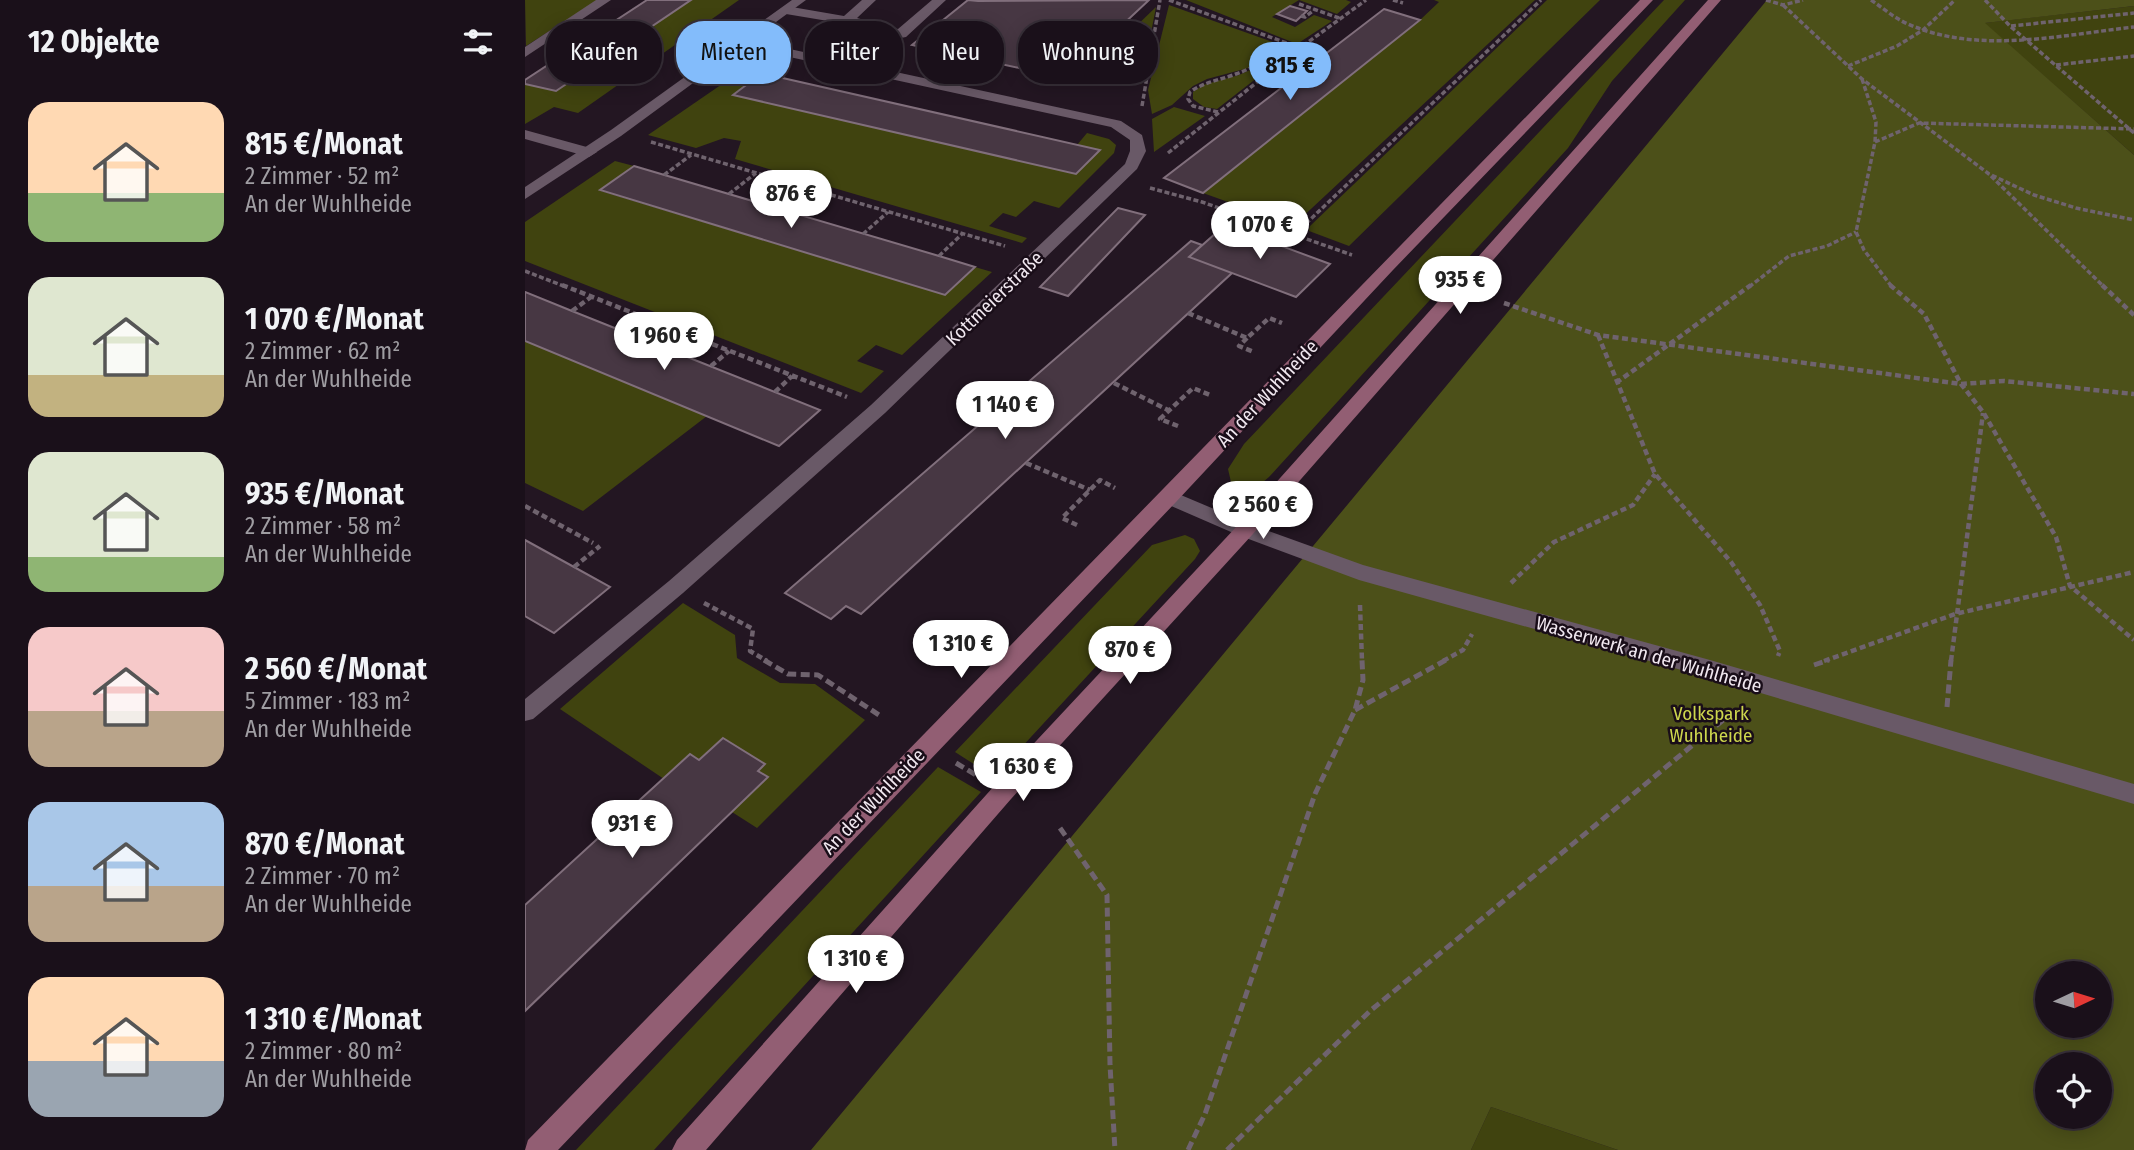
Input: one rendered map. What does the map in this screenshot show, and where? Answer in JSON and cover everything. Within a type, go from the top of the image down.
[{"type":"main road","name":"An der Wuhlheide","points":[[538,1150],[1169,497],[1377,276],[1647,0]]},
{"type":"main road","points":[[687,1150],[1003,792],[1245,530],[1716,0]]},
{"type":"street","points":[[525,53],[605,0]]},
{"type":"street","points":[[772,21],[800,0]]},
{"type":"street","points":[[847,20],[870,0]]},
{"type":"street","points":[[786,10],[847,20],[901,34],[940,0]]},
{"type":"street","points":[[791,53],[1116,124],[1137,138],[1138,152],[1124,173]]},
{"type":"street","points":[[525,194],[686,84]]},
{"type":"street","points":[[525,134],[589,152]]},
{"type":"street","name":"Kottmeierstraße","points":[[525,712],[676,587],[878,409],[1124,173]]},
{"type":"street","name":"Wasserwerk an der Wuhlheide","points":[[1169,497],[1245,530],[1359,572],[1766,686],[2134,794]]},
{"type":"path","points":[[1137,138],[1160,0]]},
{"type":"path","points":[[1169,0],[1300,48]]},
{"type":"path","points":[[1124,173],[1165,156],[1289,56],[1366,0]]},
{"type":"path","points":[[1393,0],[1402,3]]},
{"type":"path","points":[[1295,234],[1541,0]]},
{"type":"path","points":[[1766,0],[1783,5],[1862,79],[1989,174],[2134,315]]},
{"type":"path","points":[[1783,5],[1803,0]]},
{"type":"path","points":[[1871,0],[1906,23],[1923,30],[1956,37],[2025,39],[2134,27]]},
{"type":"path","points":[[1848,66],[1897,46],[1923,30],[1955,0]]},
{"type":"path","points":[[1985,0],[2010,26],[2132,130]]},
{"type":"path","points":[[1299,4],[1340,19]]},
{"type":"path","points":[[1301,16],[1305,17],[1315,10]]},
{"type":"path","points":[[2010,26],[2134,13]]},
{"type":"path","points":[[1219,113],[1193,106],[1188,99],[1190,92],[1209,80],[1240,73],[1268,59],[1289,56]]},
{"type":"path","points":[[2055,65],[2134,56]]},
{"type":"path","points":[[1862,79],[1876,122],[1875,142],[1856,232],[1864,250],[1891,285],[1924,314],[1961,384],[1983,412],[2056,537],[2070,586],[2134,640]]},
{"type":"path","points":[[1875,142],[1919,123],[2132,130]]},
{"type":"path","points":[[616,133],[1038,256]]},
{"type":"path","points":[[664,175],[692,154]]},
{"type":"path","points":[[729,194],[756,173]]},
{"type":"path","points":[[1124,173],[1352,255]]},
{"type":"path","points":[[1989,174],[2034,195],[2076,208],[2134,220]]},
{"type":"path","points":[[796,214],[821,192]]},
{"type":"path","points":[[863,234],[888,212]]},
{"type":"path","points":[[1616,383],[1668,343],[1694,329],[1789,256],[1827,246],[1856,232]]},
{"type":"path","points":[[939,256],[962,234]]},
{"type":"path","points":[[526,272],[878,409]]},
{"type":"path","points":[[572,311],[591,297]]},
{"type":"path","points":[[1504,303],[1598,335],[1961,384],[2004,381],[2134,394]]},
{"type":"path","points":[[1188,313],[1247,338]]},
{"type":"path","points":[[1254,352],[1239,346],[1269,318],[1282,323]]},
{"type":"path","points":[[639,338],[658,323]]},
{"type":"path","points":[[1598,335],[1655,474],[1731,562],[1760,605],[1780,651],[1766,686]]},
{"type":"path","points":[[711,366],[729,351]]},
{"type":"path","points":[[775,392],[792,375]]},
{"type":"path","points":[[1114,383],[1168,410]]},
{"type":"path","points":[[1178,426],[1160,419],[1193,388],[1210,395]]},
{"type":"path","points":[[1944,739],[1955,614],[1983,412]]},
{"type":"path","points":[[1026,463],[1090,490]]},
{"type":"path","points":[[1355,710],[1463,650],[1485,609],[1554,542],[1633,505],[1655,474]]},
{"type":"path","points":[[1077,526],[1062,518],[1100,480],[1115,488]]},
{"type":"path","points":[[526,507],[593,543]]},
{"type":"path","points":[[574,567],[600,546]]},
{"type":"path","points":[[1188,1150],[1205,1114],[1315,794],[1355,710],[1363,680],[1359,572]]},
{"type":"path","points":[[1227,1150],[1370,1011],[1766,686],[1819,663],[1955,614],[2134,572]]},
{"type":"path","points":[[676,587],[753,629],[750,652],[788,674],[818,675],[882,717]]},
{"type":"path","points":[[946,757],[978,776]]},
{"type":"path","points":[[1060,828],[1107,895],[1110,1065],[1115,1150]]},
{"type":"shaded area","points":[[525,0],[598,0],[565,21],[546,21],[546,33],[526,46]]},
{"type":"shaded area","points":[[691,0],[739,0],[709,21],[676,21],[676,44],[662,54],[662,21],[650,21]]},
{"type":"shaded area","points":[[1186,0],[1299,0],[1272,17],[1295,27],[1314,15],[1332,21],[1297,44]]},
{"type":"shaded area","points":[[1299,0],[1346,0],[1351,2],[1337,14]]},
{"type":"shaded area","points":[[1434,0],[1535,0],[1292,225],[1203,193],[1420,20],[1439,2]]},
{"type":"shaded area","points":[[1547,0],[1600,0],[1349,246],[1309,231],[1310,226]]},
{"type":"shaded area","points":[[1664,0],[1685,0],[1612,81],[1568,148],[1269,477],[1250,493],[1240,492],[1231,482],[1228,469],[1244,444]]},
{"type":"shaded area","points":[[1169,5],[1287,47],[1252,67],[1207,79],[1193,86],[1172,105],[1152,114],[1148,90],[1149,84],[1158,84],[1158,50]]},
{"type":"shaded area","points":[[2134,6],[2134,155],[1984,23]]},
{"type":"shaded area","points":[[1156,7],[1153,21],[1141,21]]},
{"type":"shaded area","points":[[1279,57],[1280,60],[1217,109],[1204,107],[1193,99],[1193,92],[1203,85],[1239,75]]},
{"type":"shaded area","points":[[546,73],[546,84],[619,84],[578,113],[554,107],[525,124],[525,84]]},
{"type":"shaded area","points":[[722,84],[748,84],[734,95],[1076,174],[1100,150],[1077,145],[1087,133],[1109,139],[1116,145],[1114,153],[1059,208],[1034,201],[1016,217],[1003,213],[989,226],[1027,238],[1022,243],[735,159],[741,141],[724,138],[696,148],[648,135]]},
{"type":"shaded area","points":[[1174,107],[1205,116],[1154,152],[1152,119]]},
{"type":"shaded area","points":[[615,161],[634,166],[601,191],[945,295],[975,267],[992,272],[902,355],[876,345],[857,361],[884,371],[861,393],[525,261],[525,222]]},
{"type":"shaded area","points":[[525,341],[707,416],[583,511],[525,483]]},
{"type":"shaded area","points":[[1185,535],[1194,539],[1200,551],[1195,559],[994,777],[955,752],[1152,545]]},
{"type":"shaded area","points":[[683,603],[735,635],[737,658],[780,683],[815,684],[865,720],[757,828],[732,812],[768,777],[758,771],[765,764],[723,738],[699,760],[664,779],[560,709]]},
{"type":"shaded area","points":[[938,767],[981,792],[654,1150],[576,1150]]},
{"type":"shaded area","points":[[1491,1107],[1618,1150],[1471,1150]]},
{"type":"green space","name":"Volkspark Wuhlheide","points":[[1767,0],[2134,0],[2134,6],[1985,23],[2134,155],[2134,1150],[1618,1150],[1491,1107],[1471,1150],[811,1150]]},
{"type":"building","points":[[647,0],[691,0],[660,21],[615,21]]},
{"type":"building","points":[[968,0],[1149,0],[1127,21],[1018,21],[1018,68],[1004,65],[1004,21],[942,21]]},
{"type":"building","points":[[1290,6],[1307,11],[1296,21],[1277,14]]},
{"type":"building","points":[[1384,9],[1420,20],[1203,193],[1164,178]]},
{"type":"building","points":[[546,66],[546,84],[566,84],[556,91],[525,84],[525,80]]},
{"type":"building","points":[[791,80],[1100,150],[1076,174],[733,95],[748,84],[791,84]]},
{"type":"building","points":[[634,166],[975,267],[945,295],[600,190]]},
{"type":"building","points":[[1118,208],[1145,215],[1068,296],[1040,287]]},
{"type":"building","points":[[1225,225],[1330,264],[1296,297],[1189,257]]},
{"type":"building","points":[[1191,241],[1202,245],[1189,257],[1232,273],[861,614],[846,606],[831,619],[785,593]]},
{"type":"building","points":[[525,292],[820,410],[779,446],[525,341]]},
{"type":"building","points":[[525,540],[610,587],[554,633],[525,616]]},
{"type":"building","points":[[723,738],[765,764],[758,771],[768,777],[525,1011],[525,905],[690,754],[699,760]]}]
